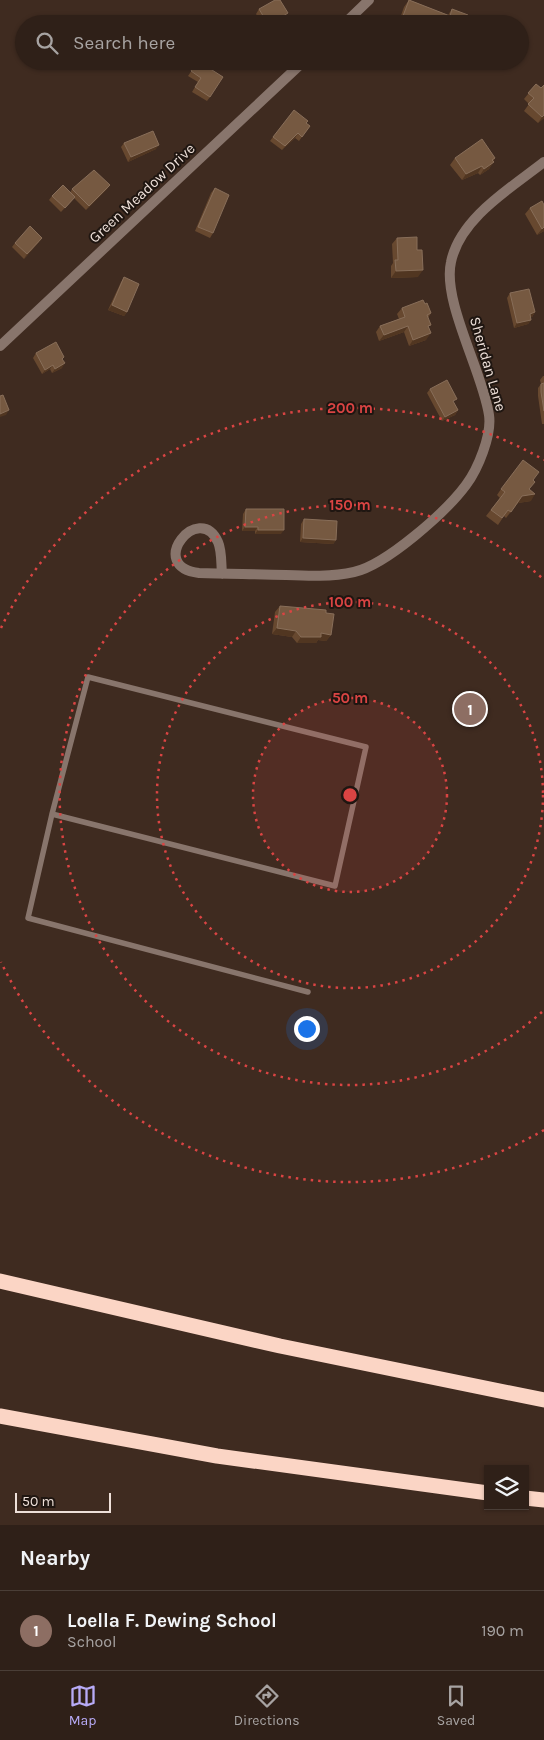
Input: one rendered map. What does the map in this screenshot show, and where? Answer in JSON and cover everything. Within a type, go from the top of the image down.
[{"type":"highway","points":[[0,1281],[280,1346],[544,1400]]},
{"type":"highway","points":[[0,1416],[217,1456],[484,1492]]},
{"type":"highway","points":[[529,1498],[544,1500]]},
{"type":"street","points":[[354,15],[370,0]]},
{"type":"street","name":"Green Meadow Drive","points":[[0,346],[294,70]]},
{"type":"street","name":"Sheridan Lane","points":[[222,574],[220,549],[214,536],[201,529],[187,532],[181,537],[176,550],[177,558],[186,569],[192,572],[222,574],[315,576],[354,572],[378,561],[406,542],[466,485],[485,449],[490,416],[458,314],[452,291],[450,264],[454,250],[479,214],[544,162]]},
{"type":"lane","points":[[52,814],[335,886],[366,747],[88,677],[52,814],[28,918],[308,992]]},
{"type":"building","points":[[275,0],[280,0],[288,13],[285,15],[263,15],[259,9]]},
{"type":"building","points":[[409,0],[447,15],[403,15]]},
{"type":"building","points":[[452,9],[468,15],[450,15]]},
{"type":"building","points":[[212,70],[223,77],[210,97],[195,87],[201,78],[191,71]]},
{"type":"building","points":[[536,84],[541,88],[544,85],[544,115],[542,117],[528,104],[534,98],[528,93]]},
{"type":"building","points":[[294,110],[308,121],[306,123],[310,126],[302,137],[298,133],[285,146],[273,137]]},
{"type":"building","points":[[153,131],[159,145],[131,157],[124,143]]},
{"type":"building","points":[[482,139],[495,158],[492,160],[494,162],[484,169],[482,166],[466,174],[455,158]]},
{"type":"building","points":[[94,170],[110,185],[89,206],[72,189]]},
{"type":"building","points":[[63,185],[75,197],[65,208],[52,196]]},
{"type":"building","points":[[215,188],[229,195],[213,233],[198,227]]},
{"type":"building","points":[[542,201],[544,205],[544,227],[542,229],[530,208]]},
{"type":"building","points":[[30,226],[42,238],[27,254],[15,243]]},
{"type":"building","points":[[417,237],[417,250],[422,250],[423,270],[396,271],[395,260],[398,260],[397,238]]},
{"type":"building","points":[[124,277],[139,284],[127,312],[112,305]]},
{"type":"building","points":[[529,289],[535,312],[530,314],[531,320],[517,323],[510,293]]},
{"type":"building","points":[[423,300],[425,304],[427,303],[431,313],[427,315],[431,325],[428,326],[431,333],[413,340],[408,326],[384,335],[380,326],[405,317],[402,308]]},
{"type":"building","points":[[56,342],[65,363],[55,369],[53,365],[45,370],[36,353]]},
{"type":"building","points":[[447,380],[457,399],[453,401],[458,410],[445,417],[430,389]]},
{"type":"building","points":[[544,383],[544,411],[541,384]]},
{"type":"building","points":[[3,395],[9,410],[0,414],[0,396]]},
{"type":"building","points":[[523,460],[539,472],[533,480],[535,482],[529,489],[535,494],[522,496],[511,512],[508,510],[502,518],[491,510],[505,492],[501,489]]},
{"type":"building","points":[[246,509],[284,509],[284,530],[258,530],[258,527],[245,527]]},
{"type":"building","points":[[304,519],[337,521],[336,540],[303,538]]},
{"type":"building","points":[[280,606],[326,610],[326,613],[334,614],[331,635],[321,633],[321,637],[301,637],[296,631],[277,628]]},
{"type":"place","name":"Loella F. Dewing School","points":[[470,709]]}]
